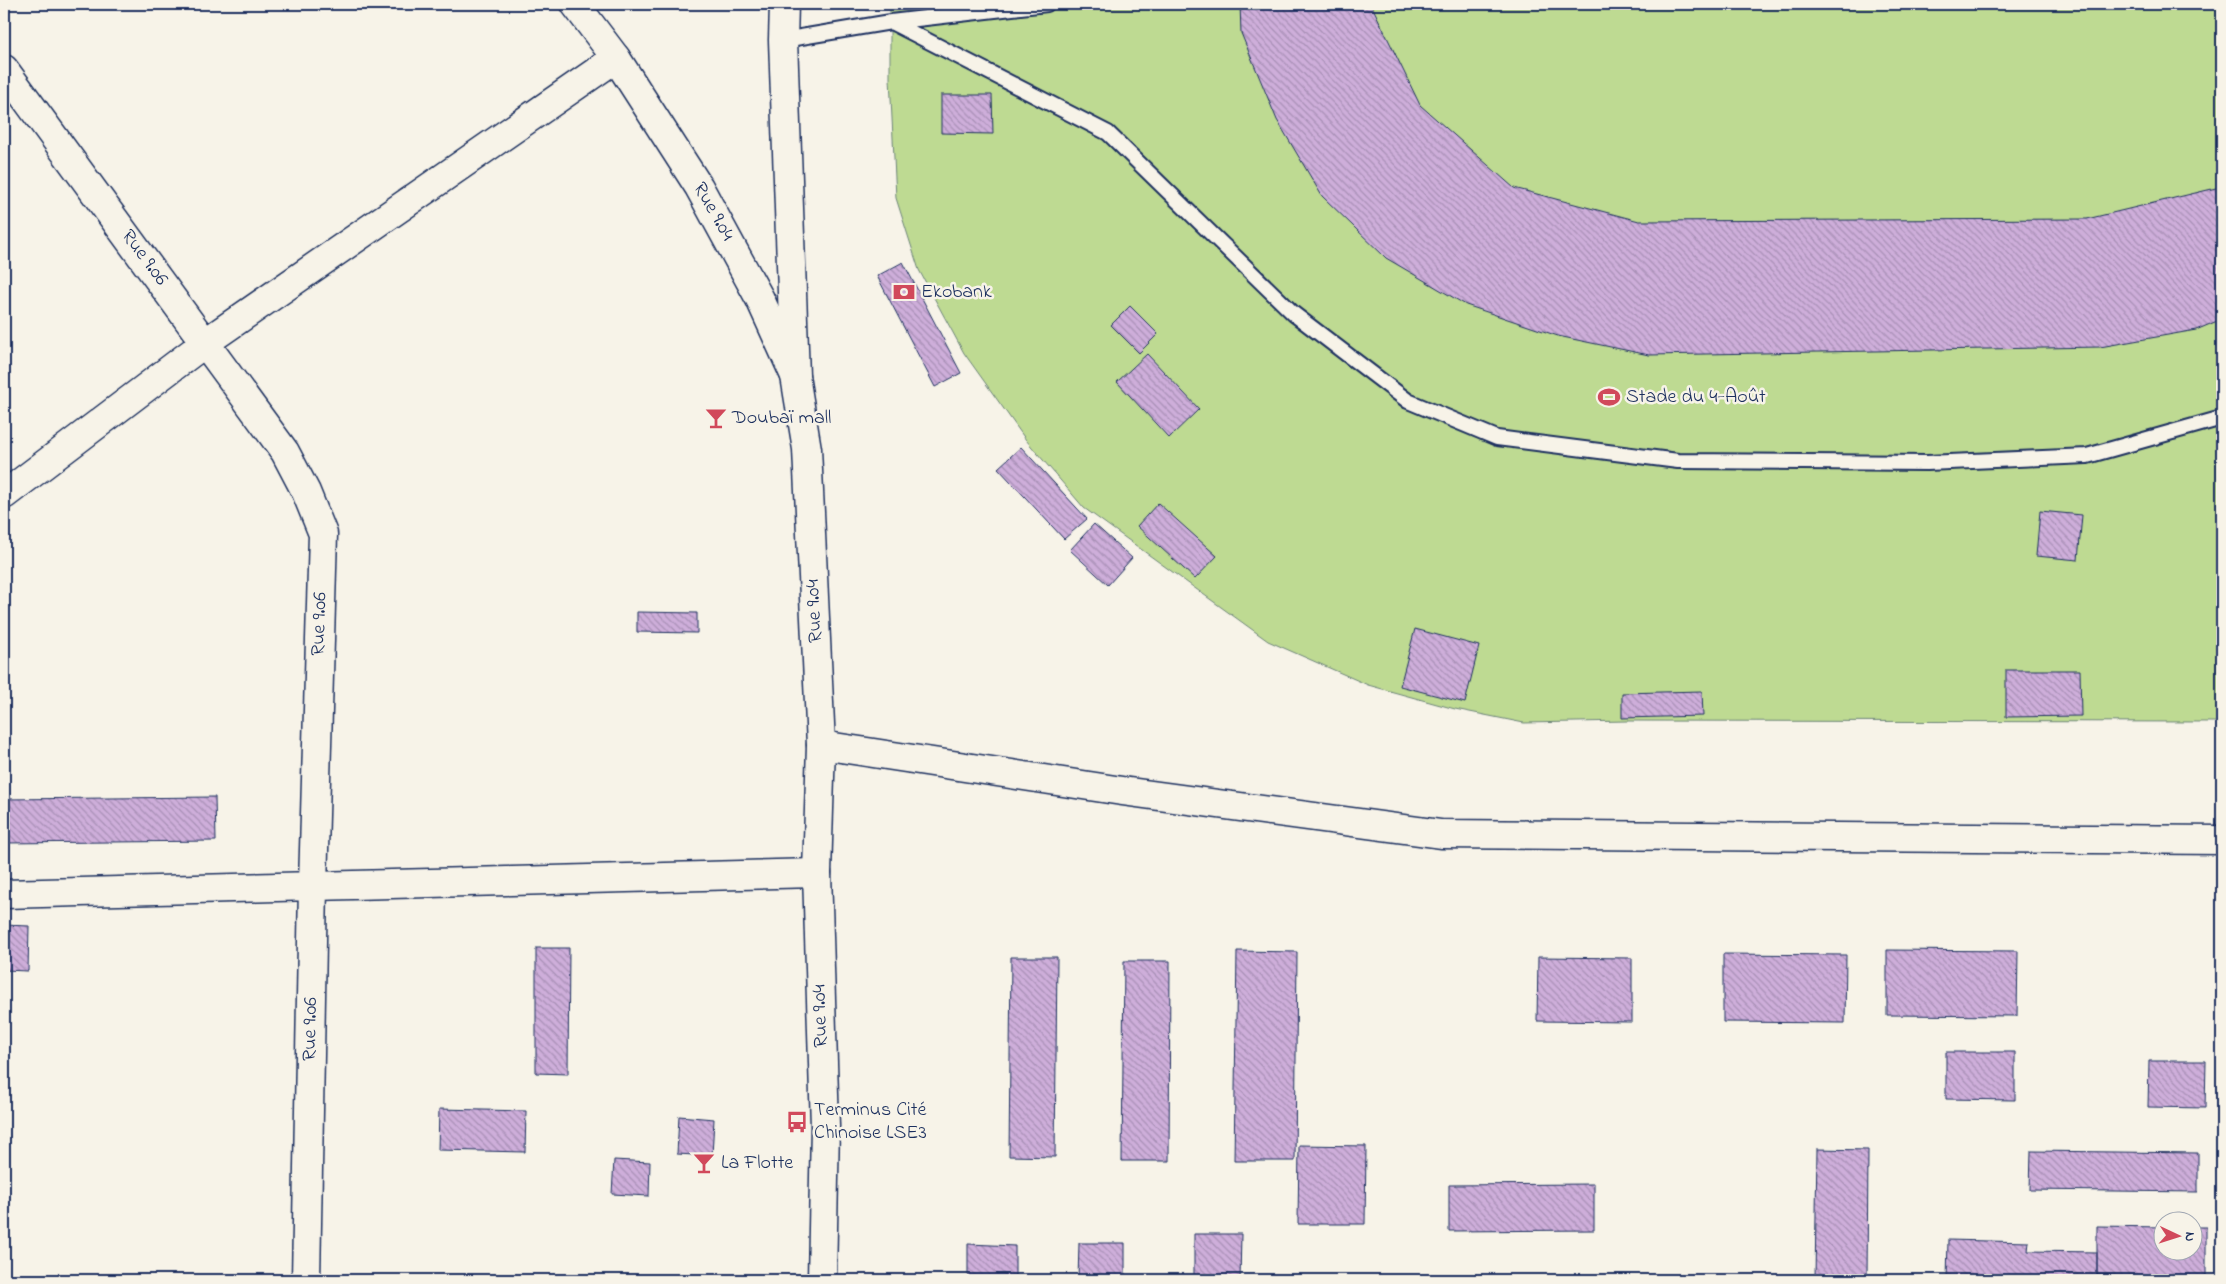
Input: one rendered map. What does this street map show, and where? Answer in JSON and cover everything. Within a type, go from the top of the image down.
[{"type":"street","name":"Rue 9.04","points":[[576,4],[616,58],[704,195],[760,299],[795,376],[807,449],[821,745],[817,873],[825,1126],[822,1280]]},
{"type":"street","points":[[784,4],[783,40],[795,376]]},
{"type":"street","points":[[4,495],[206,342],[616,58]]},
{"type":"street","name":"Rue 9.06","points":[[4,69],[285,452],[306,492],[323,534],[313,885],[306,1280]]},
{"type":"street","points":[[821,745],[1122,791],[1441,834],[2222,840]]},
{"type":"street","points":[[4,894],[817,873]]},
{"type":"lane","points":[[783,40],[891,22],[1047,4]]},
{"type":"lane","points":[[891,22],[1108,133],[1294,314],[1408,401],[1496,438],[1678,461],[1928,463],[2087,456],[2222,418]]},
{"type":"green space","name":"Stade du 4-Août","points":[[890,4],[2222,4],[2222,722],[1627,721],[1524,723],[1455,709],[1368,685],[1268,641],[1084,508],[1026,440],[964,353],[919,270],[896,198],[890,78]]},
{"type":"building","points":[[1240,4],[1371,4],[1420,105],[1514,188],[1639,221],[2087,219],[2216,188],[2222,183],[2222,319],[2196,330],[2100,347],[1649,355],[1558,336],[1466,305],[1386,258],[1322,196],[1277,120],[1241,33]]},
{"type":"building","points":[[941,95],[992,95],[993,134],[941,133]]},
{"type":"building","points":[[903,262],[961,373],[935,387],[877,276]]},
{"type":"building","points":[[1130,306],[1158,334],[1139,353],[1111,325]]},
{"type":"building","points":[[1147,354],[1199,409],[1169,438],[1117,382]]},
{"type":"building","points":[[1021,447],[1087,519],[1064,539],[998,468]]},
{"type":"building","points":[[1158,503],[1217,556],[1195,579],[1137,526]]},
{"type":"building","points":[[2040,511],[2082,515],[2078,560],[2036,556]]},
{"type":"building","points":[[1094,524],[1132,558],[1108,585],[1070,550]]},
{"type":"building","points":[[637,612],[697,613],[697,633],[637,632]]},
{"type":"building","points":[[1415,629],[1479,646],[1465,703],[1400,686]]},
{"type":"building","points":[[2006,670],[2080,670],[2081,716],[2006,717]]},
{"type":"building","points":[[1702,691],[1703,716],[1622,718],[1622,693]]},
{"type":"building","points":[[215,797],[216,841],[4,843],[4,799]]},
{"type":"building","points":[[4,925],[29,926],[28,971],[4,970]]},
{"type":"building","points":[[536,948],[569,948],[568,1074],[536,1073]]},
{"type":"building","points":[[1887,950],[2018,951],[2017,1016],[1887,1015]]},
{"type":"building","points":[[1237,951],[1297,952],[1295,1161],[1234,1161]]},
{"type":"building","points":[[1723,954],[1846,955],[1845,1023],[1723,1022]]},
{"type":"building","points":[[1011,957],[1057,957],[1055,1157],[1009,1156]]},
{"type":"building","points":[[1538,957],[1632,958],[1632,1022],[1537,1021]]},
{"type":"building","points":[[1124,961],[1170,961],[1169,1161],[1122,1161]]},
{"type":"building","points":[[1946,1052],[2015,1052],[2015,1100],[1946,1099]]},
{"type":"building","points":[[2149,1061],[2206,1061],[2205,1108],[2148,1107]]},
{"type":"building","points":[[439,1109],[526,1111],[525,1152],[438,1150]]},
{"type":"building","points":[[679,1116],[714,1119],[712,1156],[677,1154]]},
{"type":"building","points":[[1299,1145],[1366,1146],[1365,1224],[1298,1224]]},
{"type":"building","points":[[1817,1149],[1868,1150],[1867,1280],[1815,1280]]},
{"type":"building","points":[[2031,1151],[2198,1153],[2198,1192],[2030,1190]]},
{"type":"building","points":[[614,1160],[650,1162],[649,1196],[612,1194]]},
{"type":"building","points":[[1594,1184],[1594,1230],[1449,1231],[1449,1185]]},
{"type":"building","points":[[2097,1226],[2154,1227],[2154,1262],[2204,1262],[2204,1227],[2206,1227],[2206,1277],[2097,1275]]},
{"type":"building","points":[[1194,1234],[1241,1234],[1240,1280],[1194,1280]]},
{"type":"building","points":[[1948,1240],[2029,1242],[2028,1251],[2097,1252],[2097,1275],[2103,1276],[2103,1280],[1947,1280]]},
{"type":"building","points":[[1079,1243],[1125,1243],[1125,1280],[1078,1280]]},
{"type":"building","points":[[968,1244],[1015,1246],[1015,1280],[968,1280]]},
{"type":"place","name":"Ekobank","points":[[904,292]]},
{"type":"place","name":"Stade du 4-Août","points":[[1609,397]]},
{"type":"place","name":"Doubaï mall","points":[[716,418]]},
{"type":"place","name":"Terminus Cité Chinoise LSE3","points":[[797,1122]]},
{"type":"place","name":"La Flotte","points":[[704,1163]]}]
